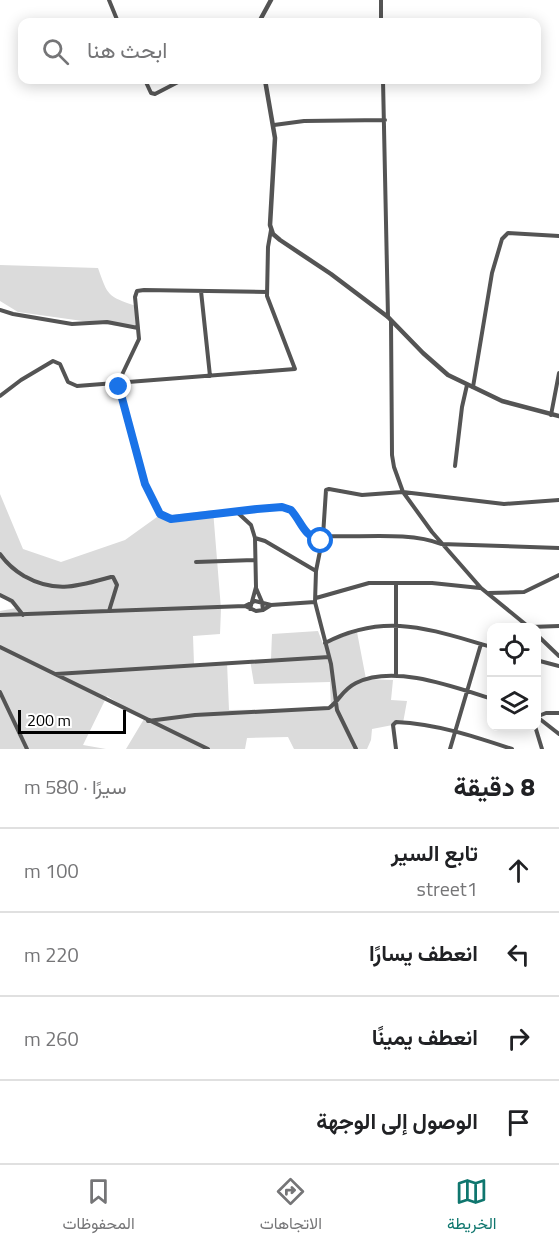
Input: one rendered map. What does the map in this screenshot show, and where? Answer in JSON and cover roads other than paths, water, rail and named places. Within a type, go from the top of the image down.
[{"type":"street","points":[[109,0],[116,18]]},
{"type":"street","points":[[261,18],[271,0]]},
{"type":"street","points":[[381,0],[381,18]]},
{"type":"street","points":[[147,84],[151,93],[155,94],[174,84]]},
{"type":"street","points":[[0,396],[53,360],[60,364],[68,382],[77,386],[295,369],[275,321],[267,292],[275,145],[274,125],[266,84]]},
{"type":"street","points":[[383,84],[394,467],[403,492],[441,544],[487,594],[524,623]]},
{"type":"street","points":[[274,125],[385,120]]},
{"type":"street","points":[[271,230],[280,240],[332,273],[390,319],[440,370],[511,404],[559,416]]},
{"type":"street","points":[[455,466],[462,407],[470,386],[492,273],[502,239],[508,234],[559,236]]},
{"type":"street","points":[[267,292],[137,291],[135,297],[138,342],[119,381],[122,402],[139,466],[160,514],[171,519],[257,509],[289,508],[294,512],[307,534],[322,539],[410,538],[429,539],[441,544],[559,548]]},
{"type":"street","points":[[201,291],[210,376]]},
{"type":"street","points":[[0,310],[72,324],[107,322],[138,328]]},
{"type":"street","points":[[551,415],[559,373]]},
{"type":"street","points":[[356,749],[337,710],[329,657],[315,600],[316,571],[322,539],[326,490],[372,496],[403,492],[504,504],[559,500]]},
{"type":"street","points":[[237,513],[251,525],[255,538],[256,587],[263,610]]},
{"type":"street","points":[[255,538],[265,541],[316,571]]},
{"type":"street","points":[[0,554],[13,569],[43,585],[57,588],[90,584],[113,577],[117,585],[109,611]]},
{"type":"street","points":[[196,562],[254,560]]},
{"type":"street","points":[[487,594],[524,592],[559,575]]},
{"type":"street","points":[[396,583],[396,676]]},
{"type":"street","points":[[0,615],[245,606],[252,601],[271,605],[315,600],[358,585],[432,583],[481,588]]},
{"type":"street","points":[[250,610],[256,587]]},
{"type":"street","points":[[0,595],[12,602],[23,615]]},
{"type":"street","points":[[245,606],[250,610],[263,610],[271,605]]},
{"type":"street","points":[[325,643],[350,633],[407,625],[438,631],[487,646]]},
{"type":"street","points":[[541,627],[559,626]]},
{"type":"street","points":[[541,638],[559,656]]},
{"type":"street","points":[[450,749],[481,644]]},
{"type":"street","points":[[0,647],[208,749]]},
{"type":"street","points":[[56,674],[329,657]]},
{"type":"street","points":[[541,661],[559,666]]},
{"type":"street","points":[[148,721],[329,708],[354,684],[368,678],[396,676],[434,682],[487,697]]},
{"type":"street","points":[[0,692],[27,749]]},
{"type":"street","points":[[541,715],[559,713]]},
{"type":"street","points":[[164,729],[167,718]]},
{"type":"street","points":[[541,719],[559,734]]},
{"type":"street","points":[[396,749],[394,723],[434,726],[512,749]]},
{"type":"street","points":[[537,731],[542,749]]}]
